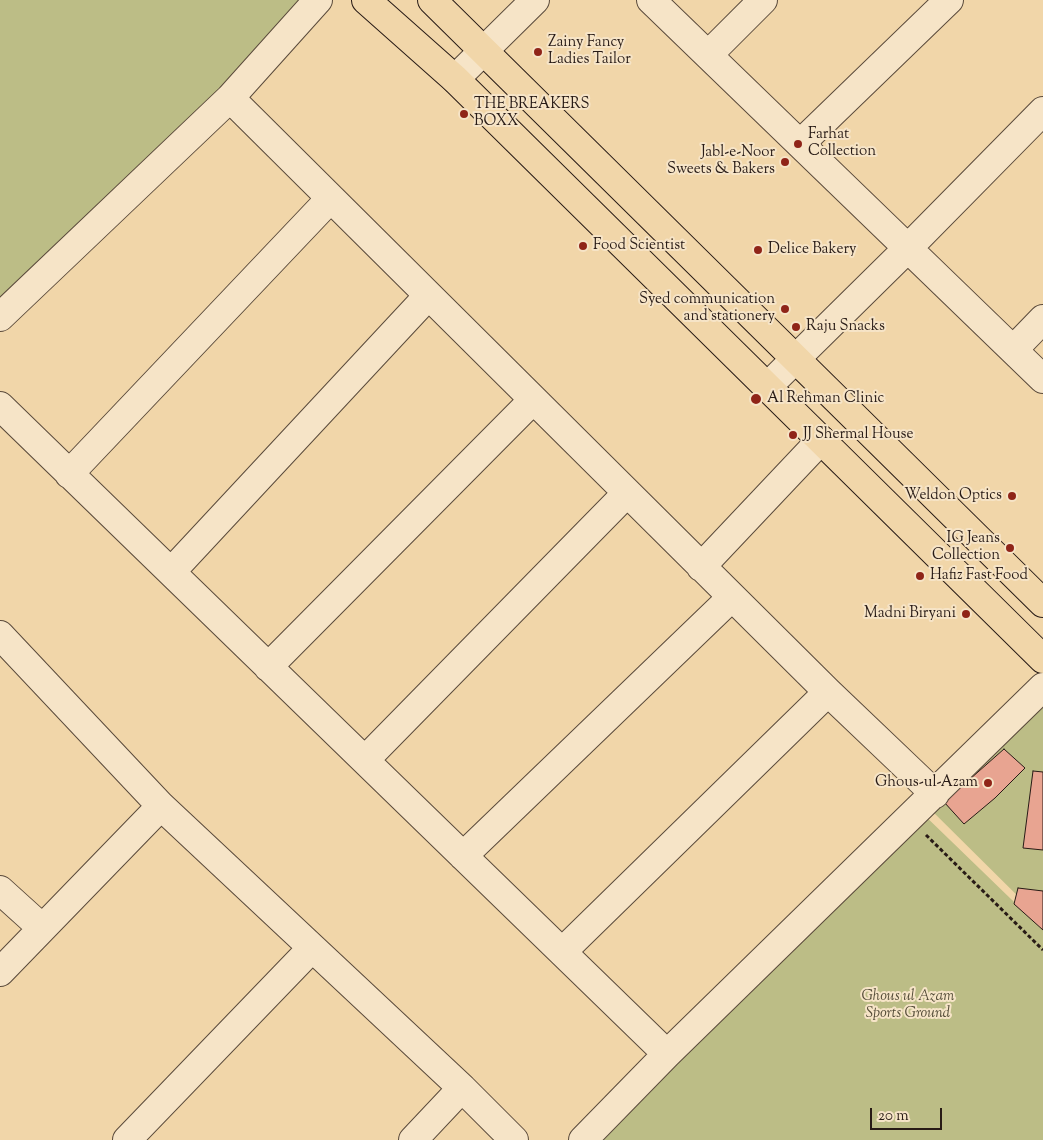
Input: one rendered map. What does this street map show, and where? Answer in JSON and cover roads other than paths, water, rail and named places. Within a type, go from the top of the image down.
[{"type":"main road","points":[[366,0],[455,79],[1043,659]]},
{"type":"main road","points":[[432,0],[1043,603]]},
{"type":"street","points":[[0,317],[230,98],[318,0]]},
{"type":"street","points":[[455,79],[535,0]]},
{"type":"street","points":[[651,0],[1043,379]]},
{"type":"street","points":[[708,55],[763,0]]},
{"type":"street","points":[[800,144],[949,0]]},
{"type":"street","points":[[230,98],[701,567],[935,794]]},
{"type":"street","points":[[767,387],[1043,111]]},
{"type":"street","points":[[69,474],[330,199]]},
{"type":"street","points":[[171,572],[428,296]]},
{"type":"street","points":[[1013,350],[1043,319]]},
{"type":"street","points":[[268,667],[533,400]]},
{"type":"street","points":[[0,406],[667,1054]]},
{"type":"street","points":[[701,567],[821,440]]},
{"type":"street","points":[[365,760],[627,493]]},
{"type":"street","points":[[463,856],[732,597]]},
{"type":"street","points":[[0,635],[160,806],[462,1088],[514,1140]]},
{"type":"street","points":[[583,1140],[667,1054],[1043,687]]},
{"type":"street","points":[[562,952],[828,692]]},
{"type":"street","points":[[0,972],[160,806]]},
{"type":"street","points":[[0,890],[42,928]]},
{"type":"street","points":[[128,1140],[312,948]]},
{"type":"street","points":[[413,1140],[462,1088]]},
{"type":"place","name":"Zainy Fancy Ladies Tailor","points":[[538,52]]},
{"type":"place","name":"THE BREAKERS BOXX","points":[[464,114]]},
{"type":"place","name":"Farhat Collection","points":[[798,144]]},
{"type":"place","name":"Jabl-e-Noor Sweets & Bakers","points":[[785,162]]},
{"type":"place","name":"Food Scientist","points":[[583,246]]},
{"type":"place","name":"Delice Bakery","points":[[758,250]]},
{"type":"place","name":"Syed communication and stationery","points":[[785,309]]},
{"type":"place","name":"Raju Snacks","points":[[796,327]]},
{"type":"place","name":"Al Rehman Clinic","points":[[756,399]]},
{"type":"place","name":"JJ Shermal House","points":[[793,435]]},
{"type":"place","name":"Weldon Optics","points":[[1012,496]]},
{"type":"place","name":"IG Jeans Collection","points":[[1010,548]]},
{"type":"place","name":"Hafiz Fast Food","points":[[920,576]]},
{"type":"place","name":"Madni Biryani","points":[[966,614]]},
{"type":"place","name":"Ghous-ul-Azam","points":[[988,783]]},
{"type":"park label","name":"Ghous ul Azam Sports Ground","points":[[908,1006]]}]
